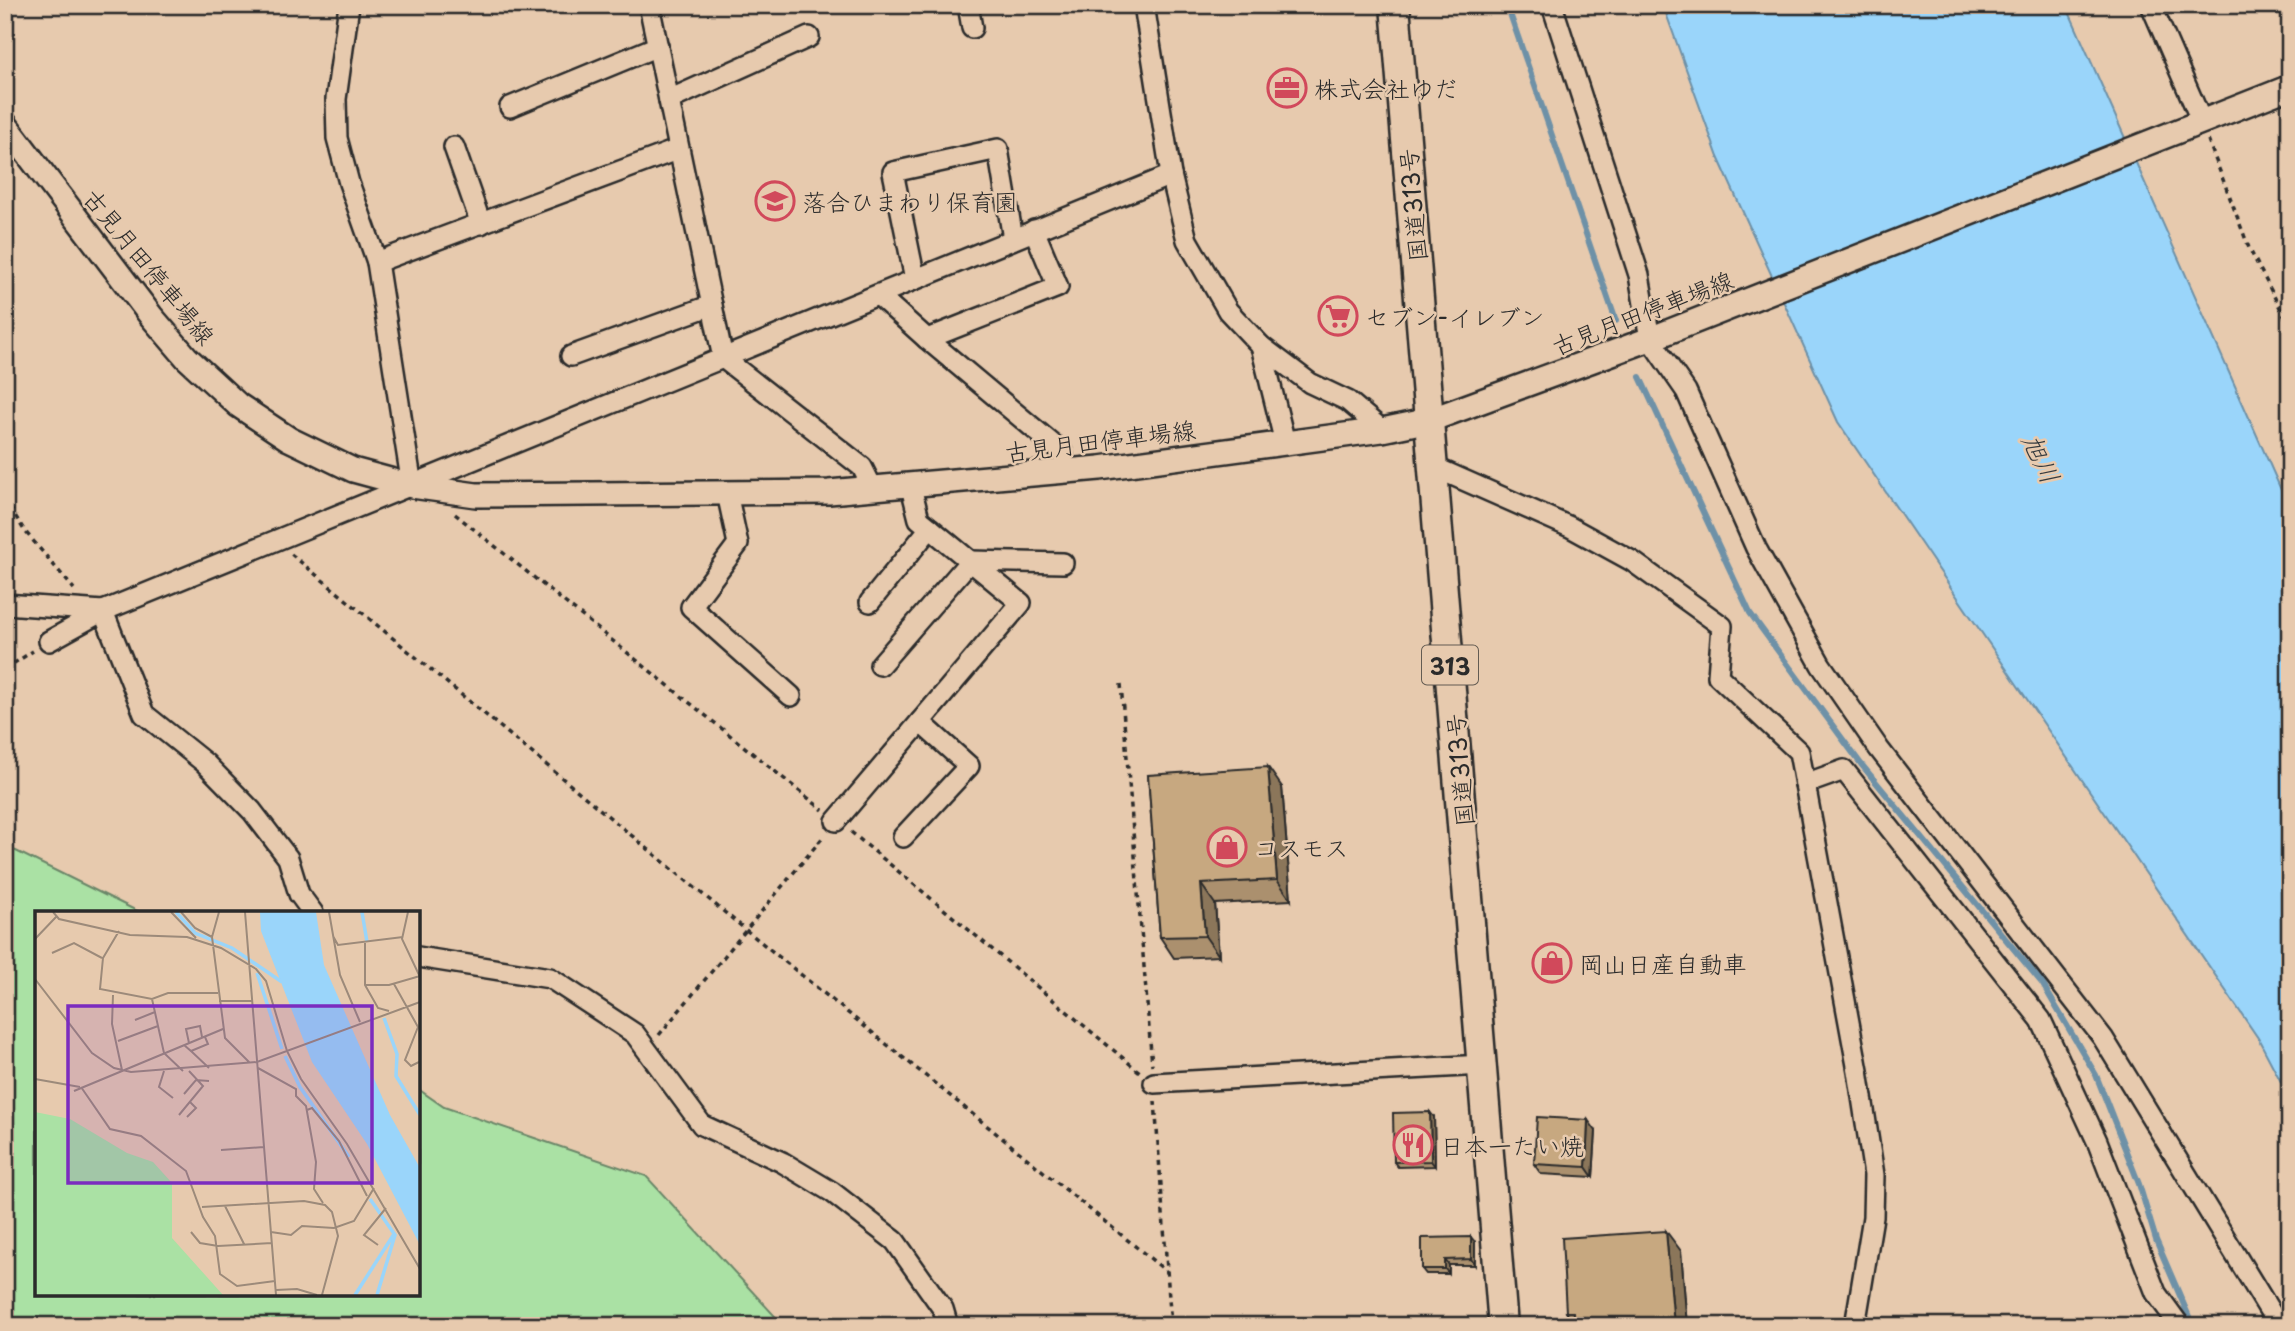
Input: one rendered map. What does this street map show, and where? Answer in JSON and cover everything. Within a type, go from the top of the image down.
[{"type":"highway","name":"国道313号","points":[[1395,5],[1503,1326]]},
{"type":"main road","name":"古見月田停車場線","points":[[5,124],[151,316],[187,358],[239,405],[289,439],[353,470],[412,486],[476,495],[727,493],[911,487],[1066,471],[1382,430],[1430,420],[1650,339],[2290,87]]},
{"type":"street","points":[[349,5],[336,99],[337,138],[349,183],[377,262],[412,486]]},
{"type":"street","points":[[649,5],[723,358],[862,467],[873,489]]},
{"type":"street","points":[[968,5],[972,28]]},
{"type":"street","points":[[1144,5],[1171,175],[1187,240],[1228,311],[1261,346],[1310,383],[1348,401],[1382,430]]},
{"type":"street","points":[[1552,5],[1640,275],[1650,339],[1686,391],[1756,548],[1821,665],[1879,749],[1973,866],[2103,1038],[2279,1326]]},
{"type":"street","points":[[2151,5],[2193,123]]},
{"type":"street","points":[[669,100],[809,37]]},
{"type":"street","points":[[510,107],[658,46]]},
{"type":"street","points":[[454,147],[481,224]]},
{"type":"street","points":[[377,262],[680,149]]},
{"type":"street","points":[[915,279],[893,172],[998,149],[1013,239]]},
{"type":"street","points":[[49,640],[103,611],[1171,175]]},
{"type":"street","points":[[928,339],[1058,287],[1034,230]]},
{"type":"street","points":[[878,295],[1062,452],[1066,471]]},
{"type":"street","points":[[571,356],[712,305]]},
{"type":"street","points":[[1261,346],[1284,443]]},
{"type":"street","points":[[1434,467],[1570,527],[1632,561],[1722,626],[1718,676],[1799,752],[1856,1058],[1874,1175],[1873,1217],[1855,1326]]},
{"type":"street","points":[[836,821],[1021,603],[919,519],[911,487]]},
{"type":"street","points":[[727,493],[738,544],[691,607],[791,696]]},
{"type":"street","points":[[870,602],[930,528]]},
{"type":"street","points":[[970,561],[1063,563]]},
{"type":"street","points":[[880,665],[970,561]]},
{"type":"street","points":[[5,604],[103,611]]},
{"type":"street","points":[[103,611],[144,714],[205,764],[253,811],[289,858],[299,894],[312,911]]},
{"type":"street","points":[[903,838],[969,766],[920,722]]},
{"type":"street","points":[[1805,784],[1844,770],[2041,1020],[2097,1141],[2156,1293],[2180,1326]]},
{"type":"street","points":[[420,957],[550,978],[635,1034],[702,1125],[782,1162],[832,1192],[895,1241],[943,1309],[948,1326]]},
{"type":"street","points":[[1154,1083],[1483,1065]]},
{"type":"path","points":[[2193,123],[2249,248],[2290,327]]},
{"type":"path","points":[[5,499],[24,530],[76,592],[103,611]]},
{"type":"path","points":[[445,507],[836,821],[1154,1083]]},
{"type":"path","points":[[275,541],[746,930],[1167,1272]]},
{"type":"path","points":[[5,669],[49,640]]},
{"type":"path","points":[[1121,684],[1171,1326]]},
{"type":"path","points":[[647,1050],[836,821]]},
{"type":"green space","points":[[5,848],[137,911],[35,911],[35,1296],[420,1296],[420,1090],[444,1107],[646,1176],[784,1326],[5,1326]]},
{"type":"water","name":"旭川","points":[[1663,5],[2066,5],[2290,510],[2290,1099],[2258,1038],[1838,422],[1718,157]]},
{"type":"building","name":"コスモス","points":[[1268,767],[1277,880],[1201,884],[1205,936],[1160,937],[1148,775]]},
{"type":"building","points":[[1430,1112],[1431,1161],[1394,1162],[1393,1113]]},
{"type":"building","points":[[1537,1117],[1588,1120],[1586,1167],[1534,1164]]},
{"type":"building","points":[[1666,1231],[1674,1326],[1574,1326],[1573,1312],[1566,1312],[1562,1238]]},
{"type":"building","points":[[1471,1237],[1471,1259],[1445,1260],[1445,1269],[1422,1269],[1422,1238]]},
{"type":"waterway","points":[[1507,5],[1616,321]]},
{"type":"waterway","points":[[1640,377],[1750,613],[1861,764],[2042,983],[2096,1075],[2139,1184],[2156,1240],[2193,1326]]},
{"type":"place","name":"株式会社ゆだ","points":[[1287,88]]},
{"type":"place","name":"落合ひまわり保育園","points":[[775,201]]},
{"type":"place","name":"セブン-イレブン","points":[[1338,316]]},
{"type":"place","name":"コスモス","points":[[1227,847]]},
{"type":"place","name":"岡山日産自動車","points":[[1552,963]]},
{"type":"place","name":"日本一たい焼","points":[[1413,1145]]}]
